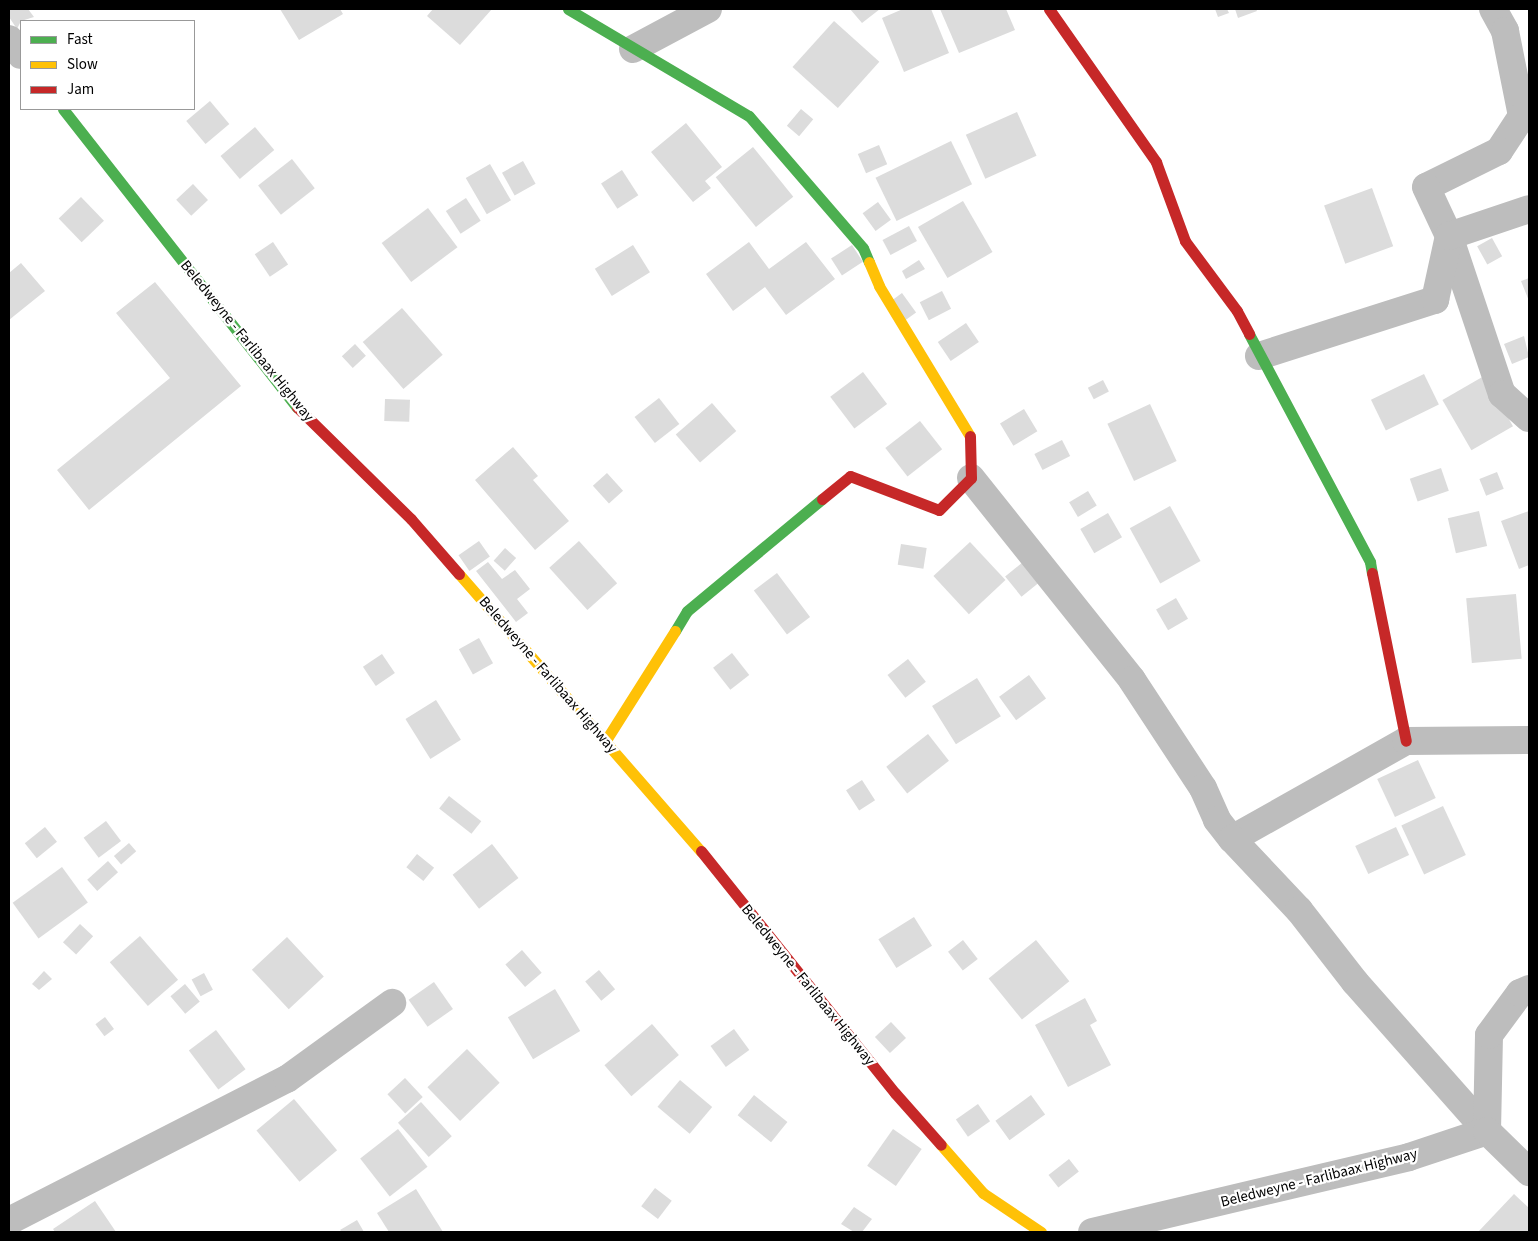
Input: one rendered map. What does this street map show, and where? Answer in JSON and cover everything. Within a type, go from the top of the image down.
[{"type":"street","points":[[568,9],[749,116],[863,248],[879,286],[972,438],[971,478],[1132,680],[1203,788],[1216,820],[1299,910],[1355,982],[1487,1131],[1529,1172]]},
{"type":"street","points":[[633,49],[708,9]]},
{"type":"street","points":[[1049,9],[1156,162],[1185,241],[1237,311],[1259,356],[1370,562],[1406,741]]},
{"type":"street","points":[[1492,9],[1505,31],[1522,116],[1499,151],[1426,186],[1449,236],[1502,394],[1529,418]]},
{"type":"street","points":[[9,39],[20,54]]},
{"type":"street","name":"Beledweyne - Farlibaax Highway","points":[[65,110],[299,410],[411,519],[669,812],[895,1093],[983,1193],[1041,1232]]},
{"type":"street","points":[[1449,236],[1529,209]]},
{"type":"street","points":[[1259,356],[1435,300],[1449,236]]},
{"type":"street","points":[[606,740],[687,611],[850,476],[939,510],[971,478]]},
{"type":"street","points":[[1232,839],[1406,741],[1529,740]]},
{"type":"street","points":[[1487,1131],[1489,1036],[1520,993],[1529,989]]},
{"type":"street","points":[[9,1221],[287,1079],[392,1003]]},
{"type":"street","name":"Beledweyne - Farlibaax Highway","points":[[1092,1232],[1409,1157],[1487,1131]]},
{"type":"building","points":[[9,9],[28,9],[34,17],[20,20],[17,29],[9,17]]},
{"type":"building","points":[[280,9],[340,9],[343,14],[299,40]]},
{"type":"building","points":[[433,9],[492,9],[460,45],[427,16]]},
{"type":"building","points":[[850,9],[880,9],[862,23]]},
{"type":"building","points":[[903,9],[931,9],[949,53],[904,72],[882,18]]},
{"type":"building","points":[[940,9],[1006,9],[1015,30],[959,53]]},
{"type":"building","points":[[1215,9],[1227,9],[1229,13],[1218,17]]},
{"type":"building","points":[[1235,9],[1256,9],[1257,11],[1238,18]]},
{"type":"building","points":[[834,21],[879,62],[838,108],[793,67]]},
{"type":"building","points":[[210,101],[229,124],[206,144],[186,121]]},
{"type":"building","points":[[801,109],[813,119],[799,136],[787,126]]},
{"type":"building","points":[[1017,112],[1037,156],[985,179],[966,135]]},
{"type":"building","points":[[686,123],[722,167],[705,181],[711,188],[693,202],[651,152]]},
{"type":"building","points":[[255,127],[274,150],[240,179],[221,156]]},
{"type":"building","points":[[951,141],[972,184],[897,221],[876,178]]},
{"type":"building","points":[[879,145],[887,164],[866,173],[858,154]]},
{"type":"building","points":[[753,147],[793,197],[756,227],[716,177]]},
{"type":"building","points":[[292,159],[315,188],[281,215],[258,185]]},
{"type":"building","points":[[523,161],[536,184],[515,195],[502,173]]},
{"type":"building","points":[[490,164],[511,200],[487,214],[466,178]]},
{"type":"building","points":[[622,170],[638,195],[617,209],[601,184]]},
{"type":"building","points":[[193,184],[208,200],[191,216],[176,200]]},
{"type":"building","points":[[1372,188],[1393,246],[1345,264],[1324,205]]},
{"type":"building","points":[[81,197],[104,221],[82,242],[59,219]]},
{"type":"building","points":[[466,198],[481,221],[461,234],[446,211]]},
{"type":"building","points":[[963,201],[992,252],[947,278],[918,227]]},
{"type":"building","points":[[878,202],[891,220],[876,231],[863,213]]},
{"type":"building","points":[[428,208],[457,247],[411,282],[382,243]]},
{"type":"building","points":[[909,226],[917,241],[890,255],[883,240]]},
{"type":"building","points":[[1492,238],[1502,256],[1487,265],[1477,246]]},
{"type":"building","points":[[273,242],[288,264],[270,277],[255,254]]},
{"type":"building","points":[[749,242],[769,269],[806,242],[835,279],[786,315],[765,287],[733,311],[706,274]]},
{"type":"building","points":[[633,245],[650,272],[612,296],[595,269]]},
{"type":"building","points":[[852,245],[863,262],[842,275],[831,259]]},
{"type":"building","points":[[919,260],[925,269],[906,279],[902,271]]},
{"type":"building","points":[[21,263],[45,291],[9,320],[9,273]]},
{"type":"building","points":[[1529,278],[1529,301],[1521,281]]},
{"type":"building","points":[[155,282],[241,386],[89,510],[57,470],[170,378],[116,313]]},
{"type":"building","points":[[942,291],[951,309],[929,320],[920,302]]},
{"type":"building","points":[[902,293],[916,312],[903,322],[889,302]]},
{"type":"building","points":[[402,308],[443,355],[403,389],[363,342]]},
{"type":"building","points":[[966,323],[979,342],[951,361],[938,342]]},
{"type":"building","points":[[1524,336],[1529,357],[1512,364],[1504,344]]},
{"type":"building","points":[[355,344],[366,356],[353,368],[342,356]]},
{"type":"building","points":[[863,372],[887,404],[854,429],[830,397]]},
{"type":"building","points":[[1424,374],[1439,405],[1386,430],[1371,400]]},
{"type":"building","points":[[1484,376],[1513,426],[1471,450],[1442,400]]},
{"type":"building","points":[[1103,380],[1109,392],[1094,399],[1088,388]]},
{"type":"building","points":[[659,398],[679,424],[655,443],[635,417]]},
{"type":"building","points":[[385,399],[410,400],[409,422],[384,421]]},
{"type":"building","points":[[712,403],[736,431],[700,462],[676,434]]},
{"type":"building","points":[[1150,404],[1177,461],[1134,481],[1107,424]]},
{"type":"building","points":[[1024,409],[1037,431],[1013,446],[1000,423]]},
{"type":"building","points":[[920,421],[942,449],[907,476],[885,448]]},
{"type":"building","points":[[1062,440],[1070,456],[1043,470],[1034,454]]},
{"type":"building","points":[[513,447],[538,476],[533,480],[569,521],[535,550],[475,480]]},
{"type":"building","points":[[1441,468],[1449,491],[1418,501],[1410,479]]},
{"type":"building","points":[[1497,472],[1504,489],[1486,496],[1479,479]]},
{"type":"building","points":[[607,473],[623,491],[609,504],[593,486]]},
{"type":"building","points":[[1088,491],[1097,506],[1078,517],[1069,502]]},
{"type":"building","points":[[1170,506],[1201,561],[1160,583],[1130,528]]},
{"type":"building","points":[[1479,511],[1487,546],[1456,553],[1448,518]]},
{"type":"building","points":[[1529,511],[1529,565],[1519,569],[1501,521]]},
{"type":"building","points":[[1108,513],[1122,537],[1094,553],[1080,529]]},
{"type":"building","points":[[479,541],[490,557],[469,571],[459,555]]},
{"type":"building","points":[[579,541],[617,583],[587,610],[549,568]]},
{"type":"building","points":[[970,542],[1005,580],[969,614],[933,576]]},
{"type":"building","points":[[901,544],[927,548],[923,569],[898,565]]},
{"type":"building","points":[[505,548],[516,558],[505,571],[494,561]]},
{"type":"building","points":[[488,562],[502,579],[515,570],[530,589],[517,599],[528,613],[516,622],[476,571]]},
{"type":"building","points":[[1023,562],[1039,582],[1021,597],[1005,576]]},
{"type":"building","points":[[777,573],[810,617],[787,634],[754,590]]},
{"type":"building","points":[[1516,594],[1522,659],[1472,663],[1466,598]]},
{"type":"building","points":[[1176,598],[1188,619],[1168,630],[1156,610]]},
{"type":"building","points":[[479,638],[493,663],[473,675],[459,649]]},
{"type":"building","points":[[732,653],[749,675],[730,690],[713,668]]},
{"type":"building","points":[[382,654],[395,673],[376,686],[363,667]]},
{"type":"building","points":[[908,659],[926,682],[905,698],[888,675]]},
{"type":"building","points":[[1029,675],[1046,698],[1016,720],[999,697]]},
{"type":"building","points":[[977,678],[1001,716],[956,744],[932,706]]},
{"type":"building","points":[[436,700],[461,740],[430,759],[405,719]]},
{"type":"building","points":[[928,734],[949,761],[907,793],[886,767]]},
{"type":"building","points":[[1418,760],[1436,798],[1395,817],[1377,779]]},
{"type":"building","points":[[862,780],[875,800],[859,810],[846,790]]},
{"type":"building","points":[[449,796],[481,821],[471,834],[439,809]]},
{"type":"building","points":[[1443,806],[1466,855],[1424,874],[1401,825]]},
{"type":"building","points":[[106,821],[121,841],[99,858],[84,838]]},
{"type":"building","points":[[45,827],[57,842],[37,858],[25,843]]},
{"type":"building","points":[[1396,827],[1409,855],[1368,874],[1355,846]]},
{"type":"building","points":[[129,843],[136,851],[121,864],[114,856]]},
{"type":"building","points":[[492,844],[518,878],[479,909],[453,875]]},
{"type":"building","points":[[417,854],[434,868],[423,881],[406,867]]},
{"type":"building","points":[[108,861],[118,872],[97,891],[87,880]]},
{"type":"building","points":[[62,867],[88,903],[39,938],[13,903]]},
{"type":"building","points":[[914,917],[932,946],[896,968],[878,939]]},
{"type":"building","points":[[80,924],[93,936],[76,955],[63,942]]},
{"type":"building","points":[[140,936],[178,980],[148,1006],[110,962]]},
{"type":"building","points":[[287,937],[324,976],[289,1009],[252,970]]},
{"type":"building","points":[[963,940],[978,959],[963,971],[948,952]]},
{"type":"building","points":[[1036,940],[1069,981],[1022,1020],[989,978]]},
{"type":"building","points":[[522,950],[542,973],[525,987],[505,964]]},
{"type":"building","points":[[599,970],[615,989],[601,1001],[585,982]]},
{"type":"building","points":[[44,971],[52,979],[39,990],[32,984]]},
{"type":"building","points":[[204,973],[213,990],[201,996],[192,980]]},
{"type":"building","points":[[434,982],[453,1009],[428,1027],[409,1000]]},
{"type":"building","points":[[185,984],[200,1002],[185,1014],[170,996]]},
{"type":"building","points":[[555,989],[580,1031],[533,1059],[508,1017]]},
{"type":"building","points":[[1085,998],[1097,1021],[1090,1025],[1111,1065],[1068,1087],[1035,1025]]},
{"type":"building","points":[[105,1017],[114,1029],[104,1036],[95,1024]]},
{"type":"building","points":[[891,1022],[906,1038],[890,1053],[875,1037]]},
{"type":"building","points":[[652,1024],[679,1055],[631,1096],[604,1065]]},
{"type":"building","points":[[734,1029],[749,1050],[726,1067],[711,1046]]},
{"type":"building","points":[[216,1030],[245,1069],[218,1090],[189,1050]]},
{"type":"building","points":[[467,1049],[500,1083],[460,1121],[427,1087]]},
{"type":"building","points":[[405,1078],[423,1097],[405,1113],[387,1094]]},
{"type":"building","points":[[680,1080],[712,1107],[690,1134],[658,1107]]},
{"type":"building","points":[[754,1095],[787,1122],[771,1142],[738,1115]]},
{"type":"building","points":[[1031,1095],[1045,1114],[1010,1140],[995,1121]]},
{"type":"building","points":[[294,1099],[337,1150],[300,1182],[256,1130]]},
{"type":"building","points":[[421,1102],[452,1136],[429,1157],[398,1123]]},
{"type":"building","points":[[978,1104],[990,1121],[968,1137],[956,1119]]},
{"type":"building","points":[[398,1129],[428,1167],[390,1196],[360,1159]]},
{"type":"building","points":[[893,1129],[922,1149],[896,1186],[867,1166]]},
{"type":"building","points":[[1069,1159],[1079,1172],[1058,1188],[1049,1175]]},
{"type":"building","points":[[655,1188],[672,1201],[658,1219],[641,1206]]},
{"type":"building","points":[[416,1189],[443,1232],[389,1232],[377,1213]]},
{"type":"building","points":[[1514,1194],[1529,1208],[1529,1232],[1478,1232]]},
{"type":"building","points":[[95,1201],[116,1232],[55,1232],[53,1229]]},
{"type":"building","points":[[854,1207],[872,1219],[862,1232],[854,1232],[841,1224]]},
{"type":"building","points":[[357,1220],[364,1232],[342,1232],[340,1230]]},
{"type":"traffic: fast","points":[[568,9],[749,116],[863,248],[869,262]]},
{"type":"traffic: fast","points":[[64,110],[297,407]]},
{"type":"traffic: fast","points":[[1249,334],[1370,562],[1372,573]]},
{"type":"traffic: fast","points":[[675,631],[687,611],[822,499]]},
{"type":"traffic: slow","points":[[869,262],[879,286],[970,436]]},
{"type":"traffic: slow","points":[[459,574],[701,851]]},
{"type":"traffic: slow","points":[[606,740],[675,631]]},
{"type":"traffic: slow","points":[[941,1145],[983,1193],[1041,1232]]},
{"type":"traffic: jam","points":[[1049,9],[1156,162],[1185,241],[1237,311],[1249,334]]},
{"type":"traffic: jam","points":[[297,407],[411,519],[459,574]]},
{"type":"traffic: jam","points":[[822,499],[850,476],[939,510],[971,478],[970,436]]},
{"type":"traffic: jam","points":[[1372,573],[1406,741]]},
{"type":"traffic: jam","points":[[701,851],[895,1093],[941,1145]]}]
